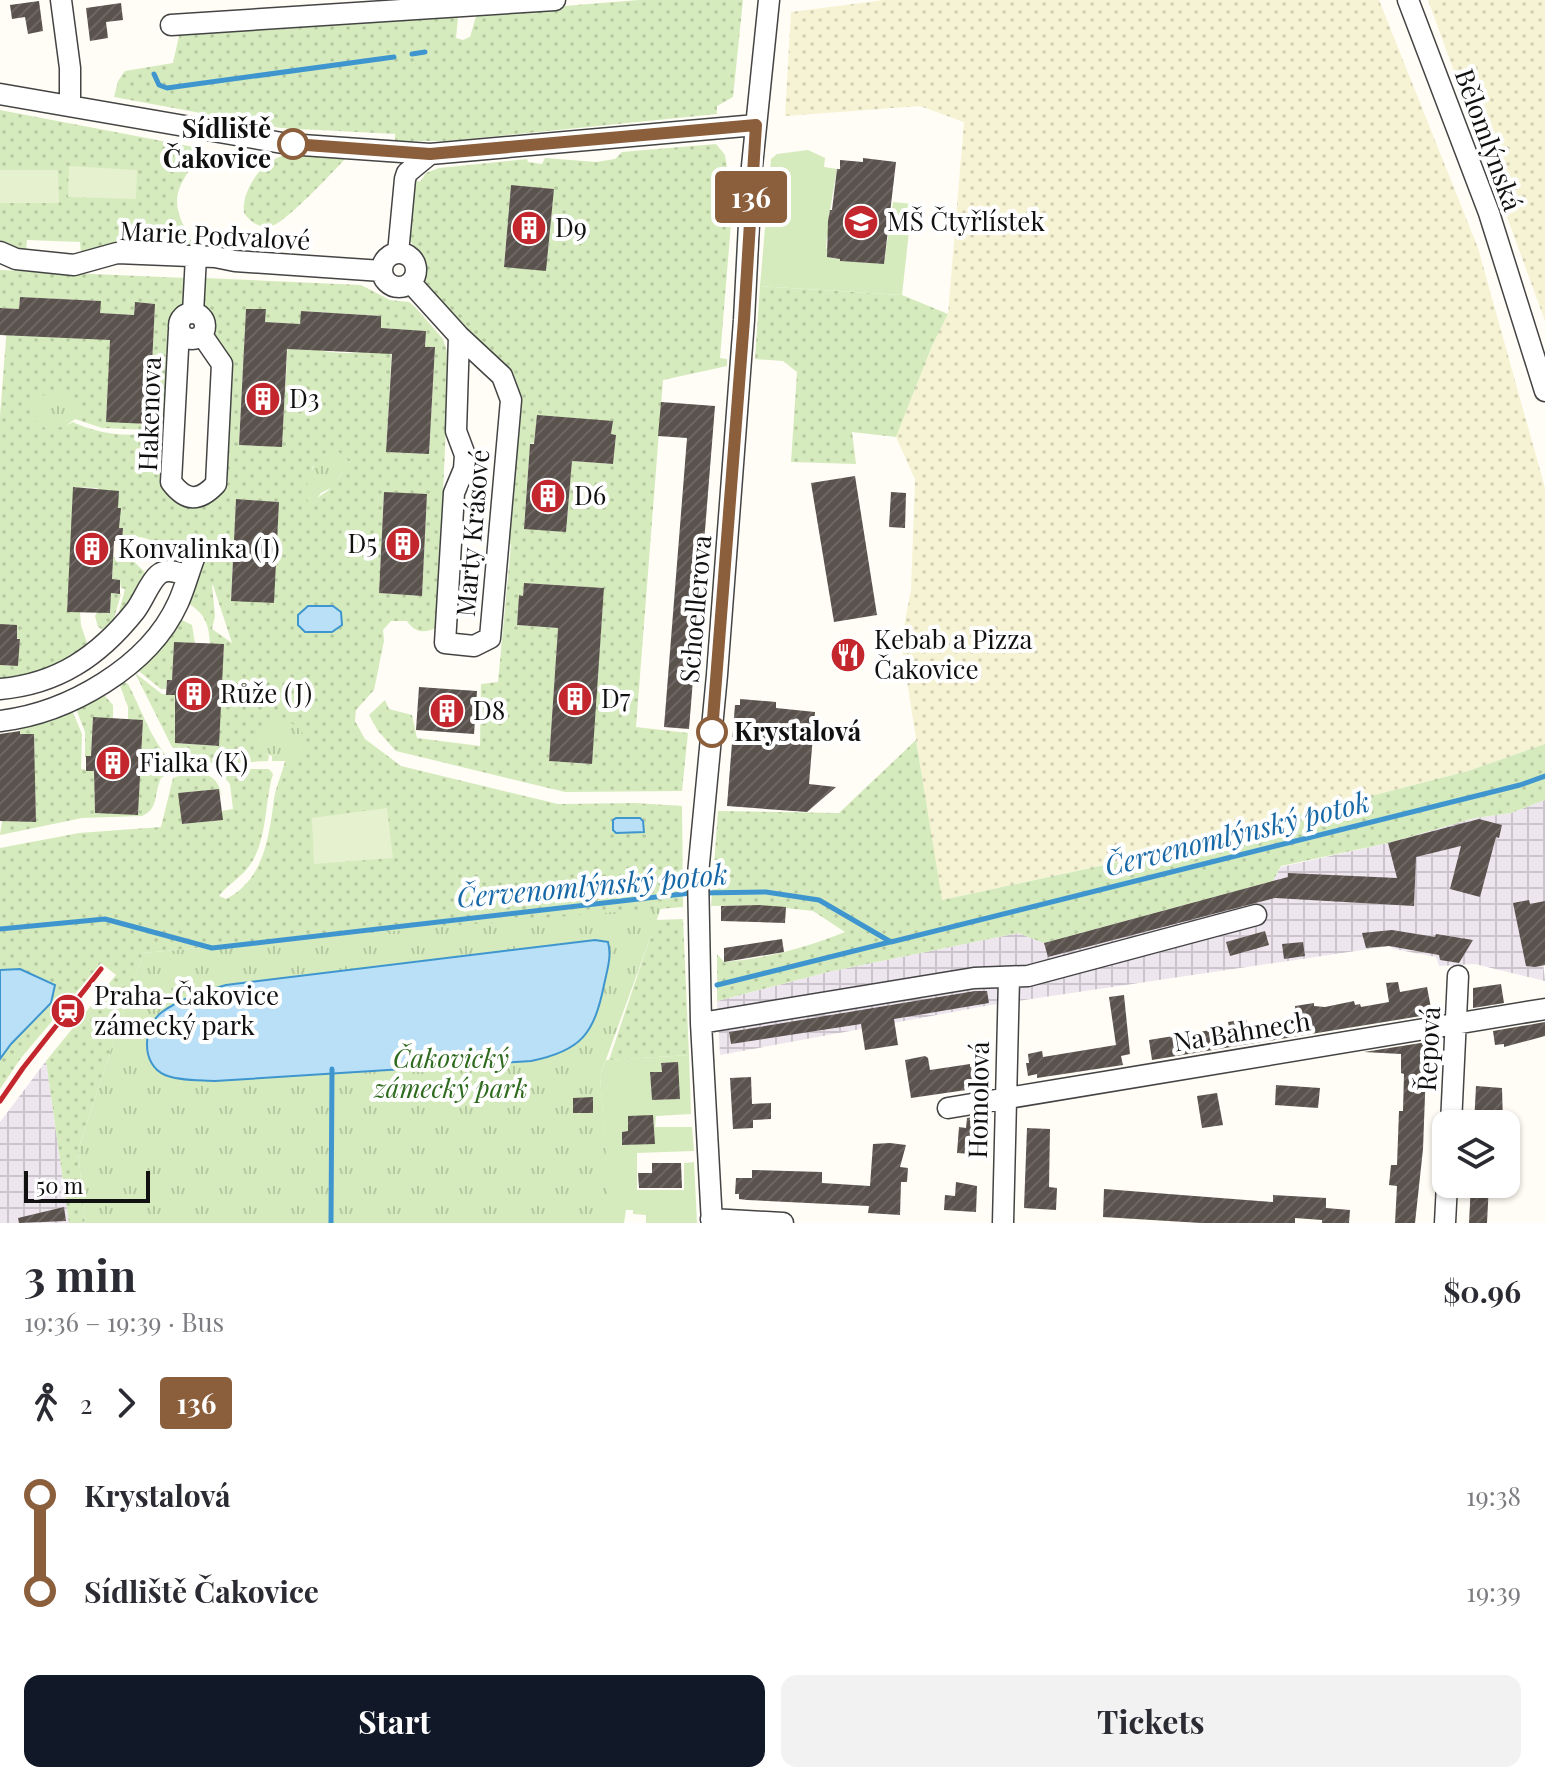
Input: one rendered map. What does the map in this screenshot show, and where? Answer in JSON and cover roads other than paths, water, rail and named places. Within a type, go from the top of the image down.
[{"type":"street","points":[[61,0],[70,68],[70,106]]},
{"type":"street","points":[[171,25],[555,0]]},
{"type":"street","name":"Schoellerova","points":[[712,1221],[701,1023],[698,874],[717,675],[756,125],[769,0]]},
{"type":"street","name":"Bělomlýnská","points":[[1408,0],[1489,213],[1545,391]]},
{"type":"street","points":[[0,94],[288,144],[430,154],[756,125]]},
{"type":"street","points":[[398,253],[405,179],[407,173],[430,154]]},
{"type":"street","name":"Marie Podvalové","points":[[0,252],[16,259],[74,265],[117,253],[382,271]]},
{"type":"street","points":[[398,253],[408,255],[415,263],[416,274],[411,283],[401,288],[390,285],[382,271],[387,259],[398,253]]},
{"type":"street","name":"Hakenova","points":[[193,313],[196,256]]},
{"type":"street","name":"Marty Krásové","points":[[411,283],[459,336],[502,376],[511,400],[490,638],[474,646],[445,643],[454,493],[464,469],[465,455],[456,431],[459,336]]},
{"type":"street","name":"Hakenova","points":[[179,330],[189,339],[196,339],[202,335],[205,322],[193,313],[182,318],[179,330],[171,482],[179,493],[194,498],[207,494],[216,484],[222,364],[202,335]]},
{"type":"street","points":[[0,721],[24,718],[59,706],[99,686],[124,668],[163,626],[178,604],[195,556]]},
{"type":"street","points":[[0,689],[49,680],[78,665],[116,635],[158,575],[168,571],[188,576]]},
{"type":"street","points":[[701,1023],[974,978],[1028,976],[1256,915]]},
{"type":"street","name":"Řepová","points":[[1452,1110],[1458,976]]},
{"type":"street","name":"Homolová","points":[[1003,1223],[1009,978]]},
{"type":"street","name":"Na Bahnech","points":[[948,1108],[1545,1009]]},
{"type":"street","points":[[1445,1223],[1446,1198]]},
{"type":"street","points":[[712,1221],[783,1223]]},
{"type":"water","points":[[308,606],[333,606],[341,612],[342,625],[332,632],[305,632],[298,625],[298,615]]},
{"type":"water","points":[[640,818],[644,832],[616,833],[613,820]]},
{"type":"water","points":[[595,940],[608,942],[609,953],[608,969],[595,1016],[582,1038],[562,1052],[548,1057],[531,1061],[215,1081],[165,1075],[157,1070],[148,1054],[151,1026],[162,1012],[185,999],[226,985]]},
{"type":"water","points":[[20,969],[55,985],[51,1003],[0,1059],[0,970]]},
{"type":"waterway","points":[[412,54],[425,52]]},
{"type":"waterway","points":[[154,74],[159,85],[167,88],[394,57]]},
{"type":"waterway","name":"Červenomlýnský potok","points":[[701,893],[766,892],[819,900],[891,942],[1520,785],[1545,776]]},
{"type":"waterway","name":"Červenomlýnský potok","points":[[0,929],[105,919],[212,948],[691,893]]},
{"type":"waterway","points":[[717,985],[890,942]]},
{"type":"waterway","points":[[331,1223],[332,1069]]},
{"type":"railway","points":[[0,1101],[101,969]]},
{"type":"place","name":"Sídliště Čakovice","points":[[293,144]]},
{"type":"place","name":"MŠ Čtyřlístek","points":[[861,222]]},
{"type":"place","name":"D9","points":[[529,228]]},
{"type":"place","name":"D3","points":[[263,399]]},
{"type":"place","name":"D6","points":[[548,496]]},
{"type":"place","name":"D5","points":[[403,544]]},
{"type":"place","name":"Konvalinka (I)","points":[[92,549]]},
{"type":"place","name":"Kebab a Pizza Čakovice","points":[[848,655]]},
{"type":"place","name":"Růže (J)","points":[[194,694]]},
{"type":"place","name":"D7","points":[[575,699]]},
{"type":"place","name":"D8","points":[[447,711]]},
{"type":"place","name":"Krystalová","points":[[712,732]]},
{"type":"place","name":"Fialka (K)","points":[[113,763]]},
{"type":"place","name":"Praha-Čakovice zámecký park","points":[[68,1011]]},
{"type":"park label","name":"Čakovický zámecký park","points":[[451,1074]]}]
